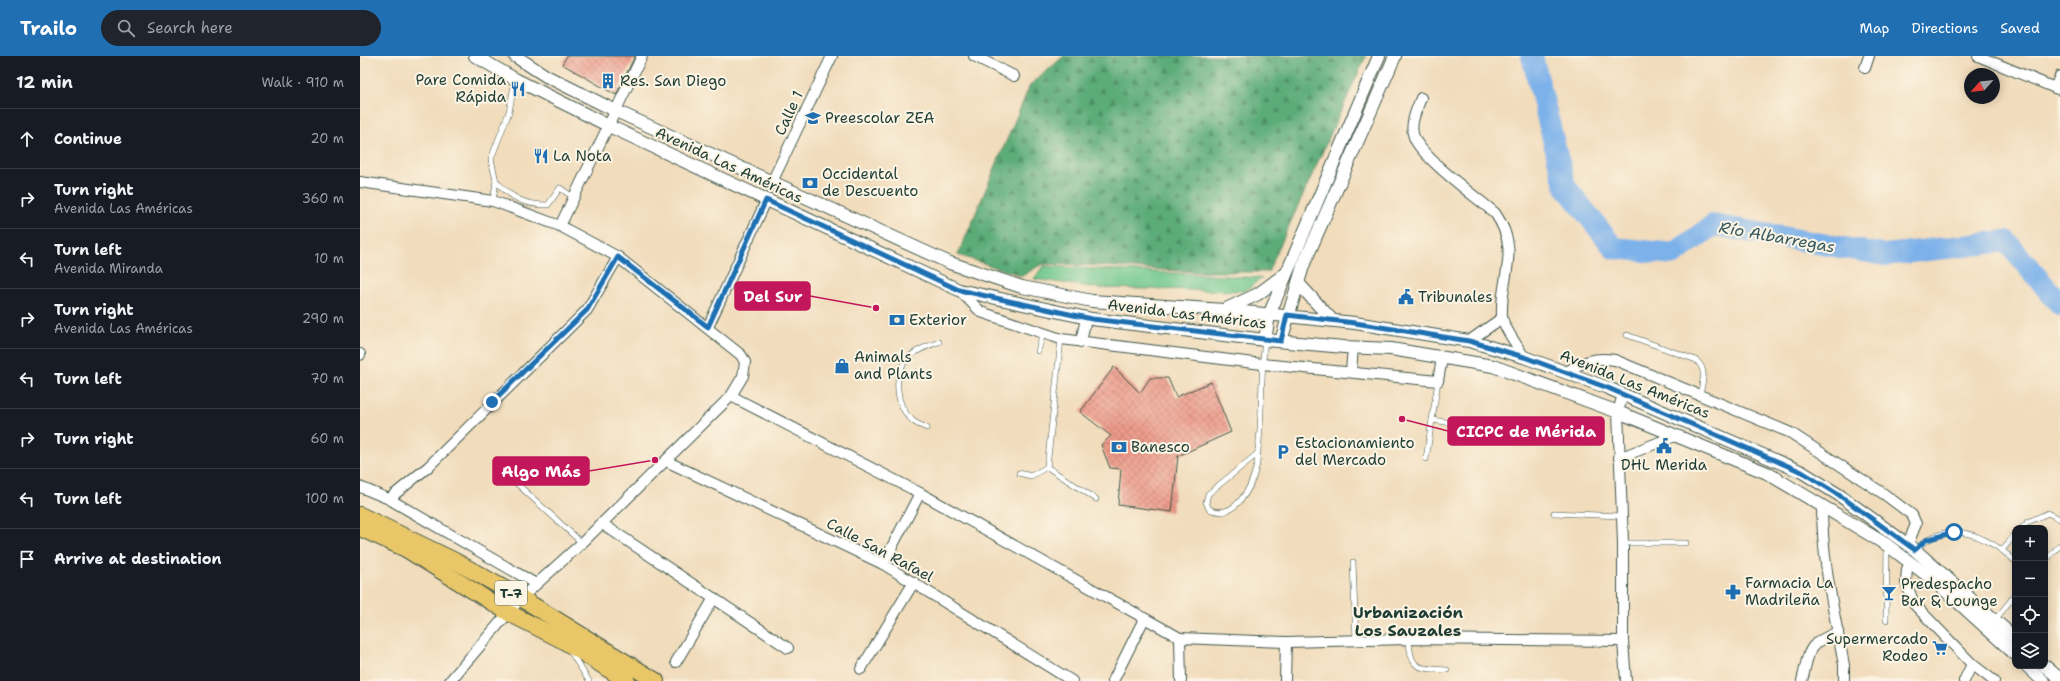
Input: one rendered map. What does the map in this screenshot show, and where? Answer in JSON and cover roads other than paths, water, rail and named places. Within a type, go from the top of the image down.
[{"type":"highway","name":"T-7","points":[[360,515],[456,561],[521,598],[656,681]]},
{"type":"highway","name":"T-7","points":[[360,528],[406,549],[509,613],[564,641],[627,681]]},
{"type":"street","name":"Avenida Las Américas","points":[[475,56],[515,79],[609,126],[959,290],[1086,318],[1265,340],[1352,348],[1391,349],[1493,366],[1618,412],[1767,473],[1822,506],[1886,545],[1936,582],[2012,651]]},
{"type":"street","name":"Avenida Las Américas","points":[[515,56],[546,76],[616,111],[950,264],[1022,287],[1092,301],[1224,310],[1269,315],[1287,315],[1332,320],[1469,341],[1524,357],[1623,394],[1802,472],[1839,495],[1911,547],[2012,635]]},
{"type":"street","points":[[560,226],[642,56]]},
{"type":"street","name":"Calle 1","points":[[772,182],[832,56]]},
{"type":"street","points":[[974,56],[1014,76]]},
{"type":"street","points":[[1265,340],[1269,315],[1379,56]]},
{"type":"street","points":[[1281,341],[1287,315],[1303,266],[1396,56]]},
{"type":"street","points":[[1865,68],[1869,56]]},
{"type":"street","points":[[1978,56],[2058,89],[2060,76]]},
{"type":"street","points":[[1420,98],[1412,122],[1413,136],[1424,153],[1494,213],[1503,225],[1508,238],[1510,250],[1502,318],[1524,357]]},
{"type":"street","points":[[360,182],[493,201],[560,226],[618,257],[708,327],[741,355],[745,362],[743,376],[731,396],[582,543],[521,598],[450,681]]},
{"type":"street","points":[[708,327],[766,200]]},
{"type":"street","points":[[389,499],[428,467],[587,310],[618,257]]},
{"type":"street","points":[[1224,310],[1258,294],[1288,268]]},
{"type":"street","points":[[1298,283],[1332,320]]},
{"type":"street","points":[[959,290],[981,312],[1043,334],[1081,342],[1262,364],[1351,371],[1438,381],[1442,358]]},
{"type":"street","points":[[1081,342],[1086,318]]},
{"type":"street","points":[[1469,341],[1502,318]]},
{"type":"street","points":[[1351,371],[1352,348]]},
{"type":"street","points":[[1566,372],[1584,361],[1599,358],[1615,360],[1791,433],[1884,494],[1912,515],[1916,524],[1911,547]]},
{"type":"street","points":[[1623,394],[1618,412],[1623,641],[1626,681]]},
{"type":"street","points":[[731,396],[920,493],[1180,638],[1286,642],[1409,639],[1623,641]]},
{"type":"street","points":[[1619,458],[1675,436]]},
{"type":"street","name":"Calle San Rafael","points":[[666,461],[883,564],[1072,681]]},
{"type":"street","points":[[360,487],[389,499],[536,584]]},
{"type":"street","points":[[883,564],[920,493]]},
{"type":"street","points":[[1822,506],[1824,564],[1844,665],[1844,681]]},
{"type":"street","points":[[601,523],[788,648]]},
{"type":"street","points":[[1911,563],[1907,569],[1906,582],[1914,604],[1972,664],[1994,681]]},
{"type":"street","points":[[861,669],[914,582]]},
{"type":"street","points":[[676,662],[714,598]]},
{"type":"street","points":[[1113,681],[1144,619]]},
{"type":"street","points":[[1802,681],[1812,646],[1821,639],[1838,632]]},
{"type":"street","points":[[1180,638],[1181,681]]},
{"type":"street","points":[[1284,681],[1286,642]]},
{"type":"street","points":[[1964,681],[1972,664]]},
{"type":"street","points":[[2030,669],[2043,681]]},
{"type":"street","points":[[2048,669],[2060,679]]},
{"type":"lane","points":[[493,201],[496,181],[491,159],[509,112],[515,79]]},
{"type":"lane","points":[[496,181],[507,194],[530,205],[548,205],[560,188],[573,197]]},
{"type":"lane","points":[[1038,351],[1043,334]]},
{"type":"lane","points":[[1627,335],[1696,360],[1702,366],[1704,372],[1700,394]]},
{"type":"lane","points":[[1047,467],[1061,339]]},
{"type":"lane","points":[[1257,454],[1208,494],[1206,502],[1209,509],[1217,513],[1225,512],[1234,507],[1244,495],[1251,482],[1256,467],[1262,397],[1262,364],[1265,340]]},
{"type":"lane","points":[[927,428],[913,422],[907,415],[901,404],[897,386],[900,370],[908,358],[920,349],[940,342]]},
{"type":"lane","points":[[1426,459],[1438,381]]},
{"type":"lane","points":[[1432,420],[1460,424]]},
{"type":"lane","points":[[1019,473],[1031,476],[1047,467]]},
{"type":"lane","points":[[1047,467],[1096,499]]},
{"type":"lane","points":[[514,481],[582,543]]},
{"type":"lane","points":[[1554,513],[1620,516]]},
{"type":"lane","points":[[2025,525],[2028,522],[2048,513],[2060,519]]},
{"type":"lane","points":[[1911,547],[1926,540],[1954,532],[1969,533],[1986,539],[2012,558]]},
{"type":"lane","points":[[2002,550],[2012,538]]},
{"type":"lane","points":[[1622,543],[1686,543]]},
{"type":"lane","points":[[1886,545],[1886,620]]},
{"type":"lane","points":[[2048,558],[2060,545]]},
{"type":"lane","points":[[1353,562],[1356,641]]},
{"type":"lane","points":[[1995,620],[2013,597]]},
{"type":"lane","points":[[1409,639],[1410,654],[1413,663],[1420,668],[1447,670]]},
{"type":"lane","points":[[564,641],[589,681]]},
{"type":"waterway","name":"Río Albarregas","points":[[1532,56],[1565,186],[1614,248],[1674,254],[1713,225],[1885,255],[2006,241],[2060,304]]},
{"type":"place","name":"Res. San Diego","points":[[608,81]]},
{"type":"place","name":"Pare Comida Rápida","points":[[518,89]]},
{"type":"place","name":"Preescolar ZEA","points":[[813,118]]},
{"type":"place","name":"La Nota","points":[[541,156]]},
{"type":"place","name":"Occidental de Descuento","points":[[810,183]]},
{"type":"place","name":"Tribunales","points":[[1406,297]]},
{"type":"place","name":"Del Sur","points":[[876,308]]},
{"type":"place","name":"Exterior","points":[[897,320]]},
{"type":"place","name":"Animals and Plants","points":[[842,366]]},
{"type":"place","name":"CICPC de Mérida","points":[[1402,419]]},
{"type":"place","name":"DHL Merida","points":[[1664,446]]},
{"type":"place","name":"Banesco","points":[[1119,447]]},
{"type":"place","name":"Estacionamiento del Mercado","points":[[1283,452]]},
{"type":"place","name":"Algo Más","points":[[655,460]]},
{"type":"place","name":"Farmacia La Madrileña","points":[[1733,592]]},
{"type":"place","name":"Predespacho Bar & Lounge","points":[[1889,593]]},
{"type":"place","name":"Supermercado Rodeo","points":[[1940,648]]},
{"type":"district","name":"Urbanización Los Sauzales","points":[[1408,621]]}]
